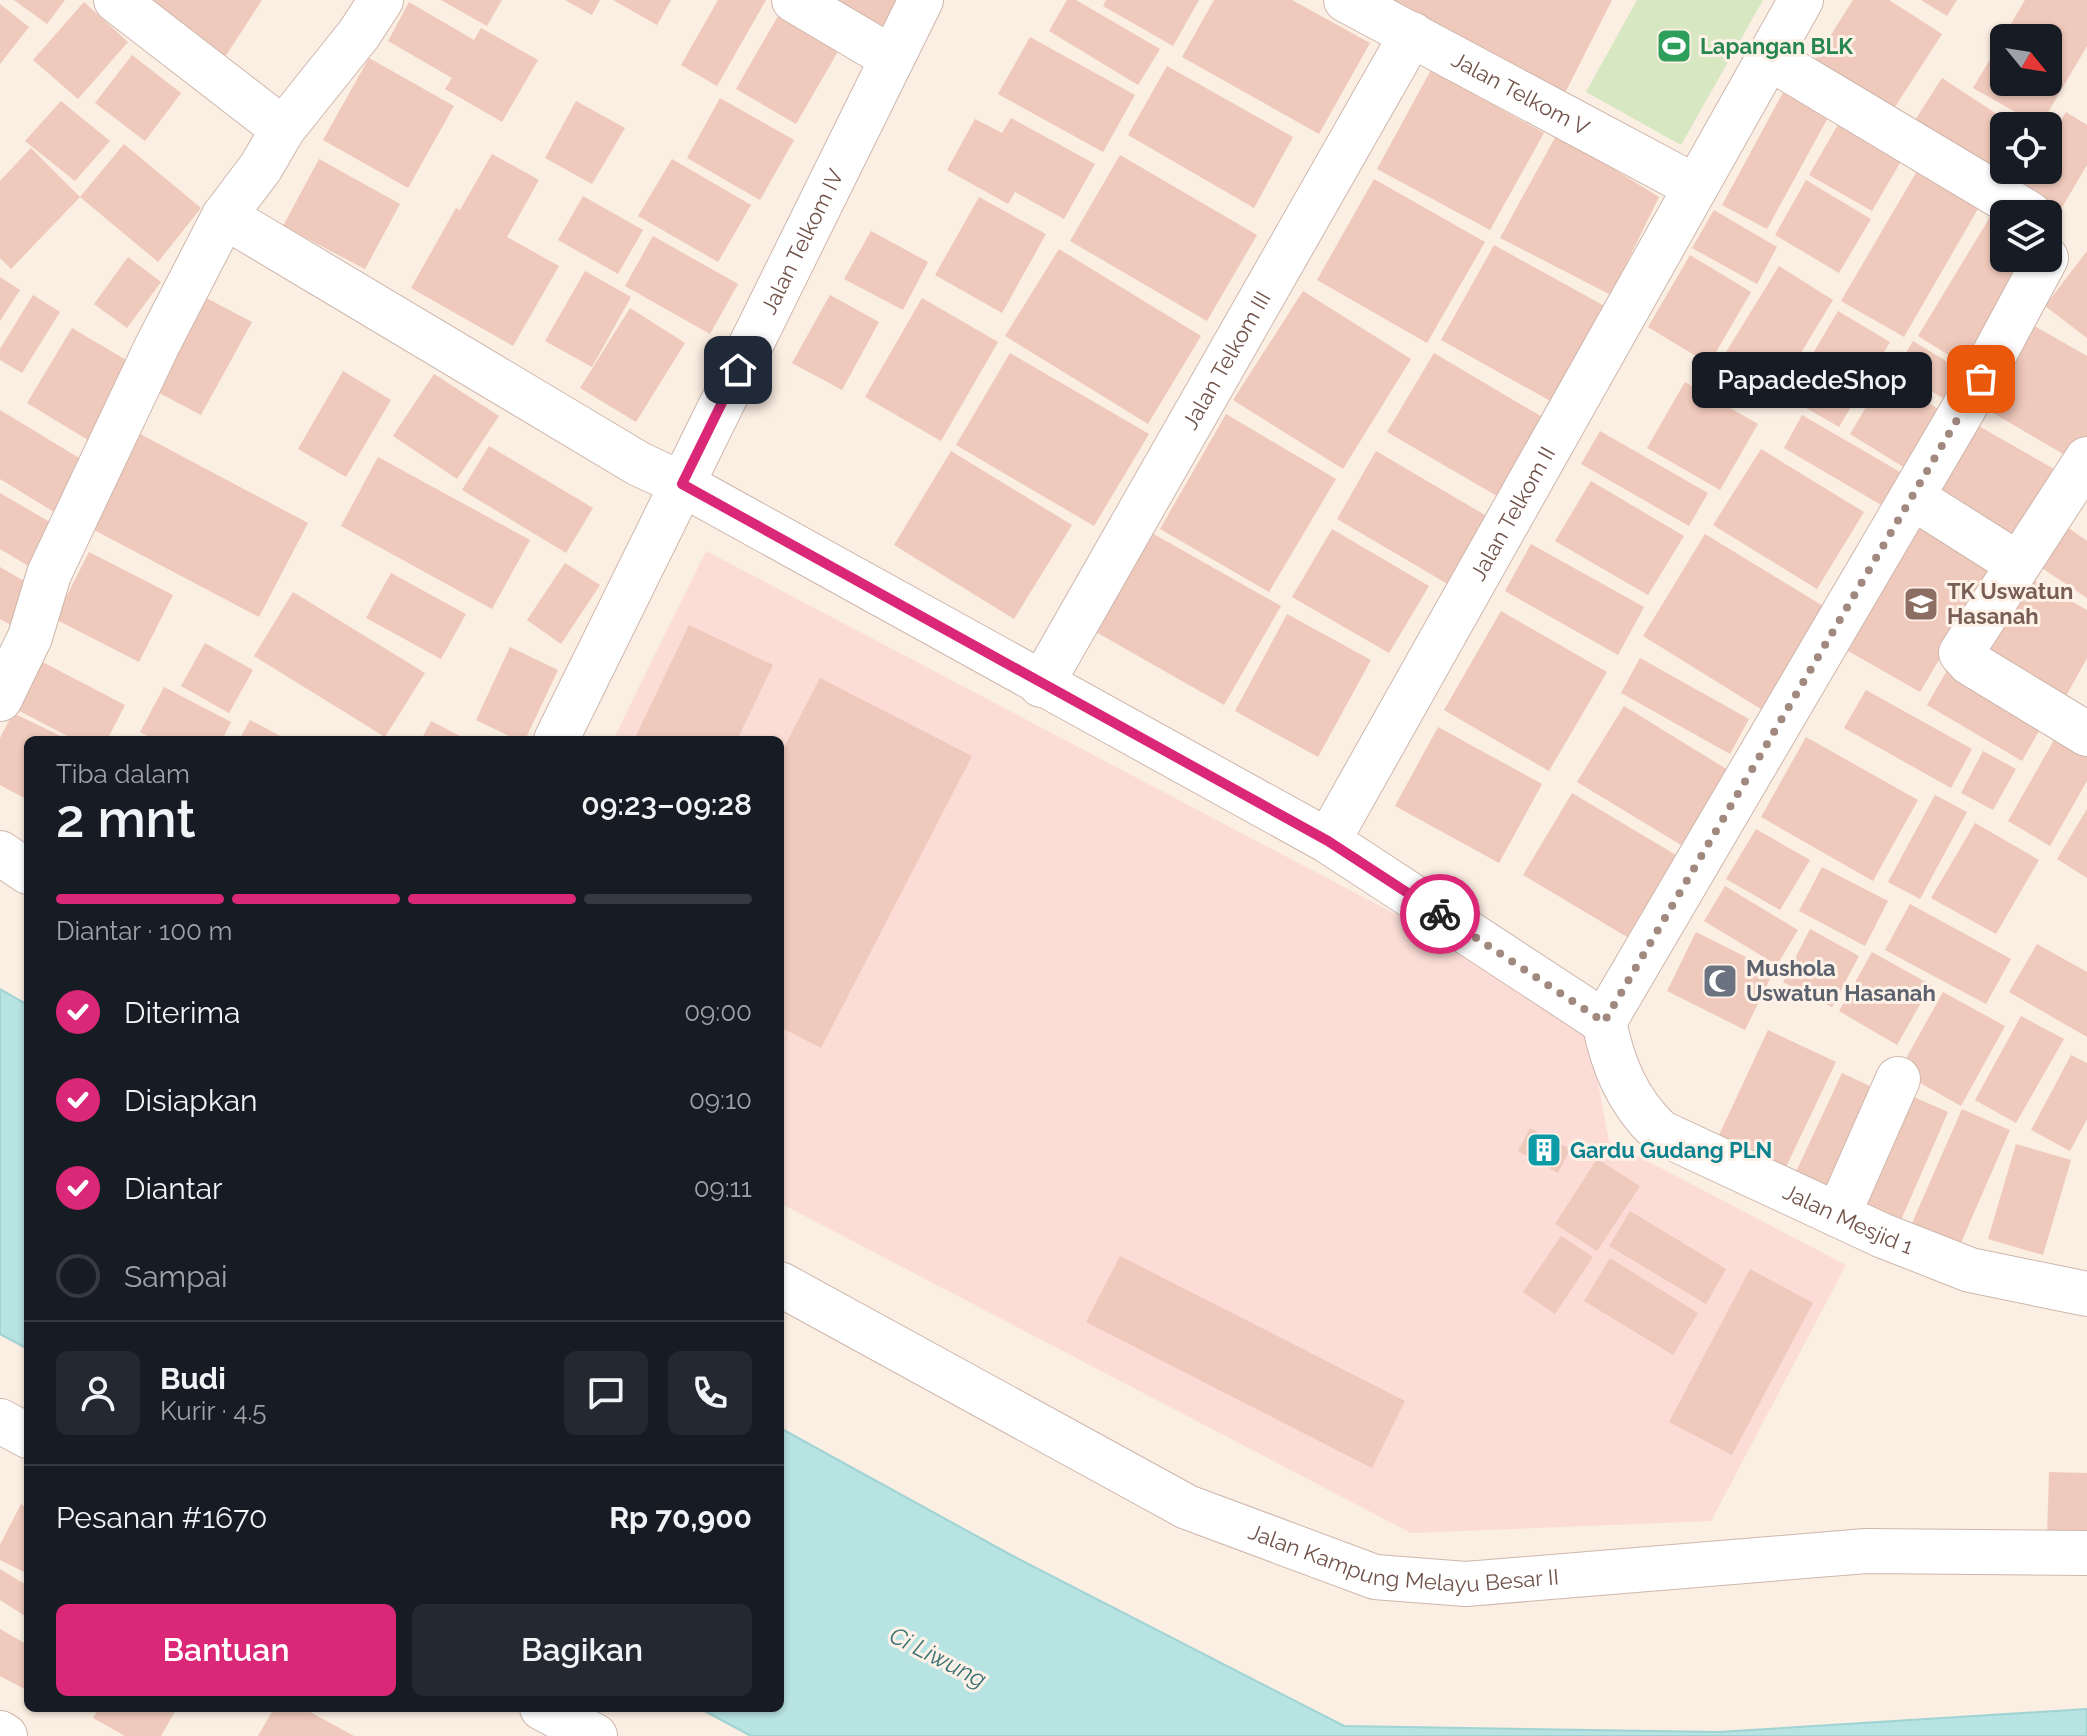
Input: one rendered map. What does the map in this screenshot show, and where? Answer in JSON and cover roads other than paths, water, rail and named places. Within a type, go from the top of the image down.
[{"type":"street","points":[[116,0],[283,129]]},
{"type":"street","points":[[0,699],[30,637],[56,560],[157,346],[224,216],[261,167],[283,129],[359,34],[381,0]]},
{"type":"street","points":[[794,0],[892,58]]},
{"type":"street","name":"Jalan Telkom IV","points":[[558,736],[921,0]]},
{"type":"street","name":"Jalan Telkom V","points":[[1346,0],[1694,186]]},
{"type":"street","name":"Jalan Telkom II","points":[[1328,841],[1801,0]]},
{"type":"street","name":"Jalan Telkom III","points":[[1041,685],[1412,34]]},
{"type":"street","points":[[1768,57],[2007,200]]},
{"type":"street","points":[[224,216],[626,456],[1328,841],[1604,1022],[1912,497],[2038,272]]},
{"type":"street","points":[[2087,459],[1961,653],[1970,663],[2087,734]]},
{"type":"street","points":[[1912,497],[2018,564]]},
{"type":"street","points":[[0,853],[24,869]]},
{"type":"street","name":"Jalan Mesjid 1","points":[[1604,1022],[1611,1056],[1623,1085],[1638,1111],[1660,1132],[1838,1215],[1970,1270],[2087,1294]]},
{"type":"street","points":[[1838,1215],[1898,1079]]},
{"type":"street","name":"Jalan Kampung Melayu Besar II","points":[[784,1286],[1187,1507],[1375,1577],[1466,1584],[1866,1551],[2087,1553]]},
{"type":"street","points":[[0,1421],[24,1434]]},
{"type":"street","points":[[550,1712],[595,1736]]},
{"type":"water","points":[[0,989],[24,1003],[24,1347],[0,1334]]},
{"type":"water","name":"Ci Liwung","points":[[784,1430],[1011,1555],[1344,1726],[1718,1732],[2087,1709],[2087,1736],[751,1736],[706,1712],[784,1712]]},
{"type":"place","name":"Lapangan BLK","points":[[1674,46]]},
{"type":"place","name":"PapadedeShop","points":[[1981,379]]},
{"type":"place","name":"TK Uswatun Hasanah","points":[[1921,604]]},
{"type":"place","name":"Mushola Uswatun Hasanah","points":[[1720,981]]},
{"type":"place","name":"Gardu Gudang PLN","points":[[1544,1150]]}]
